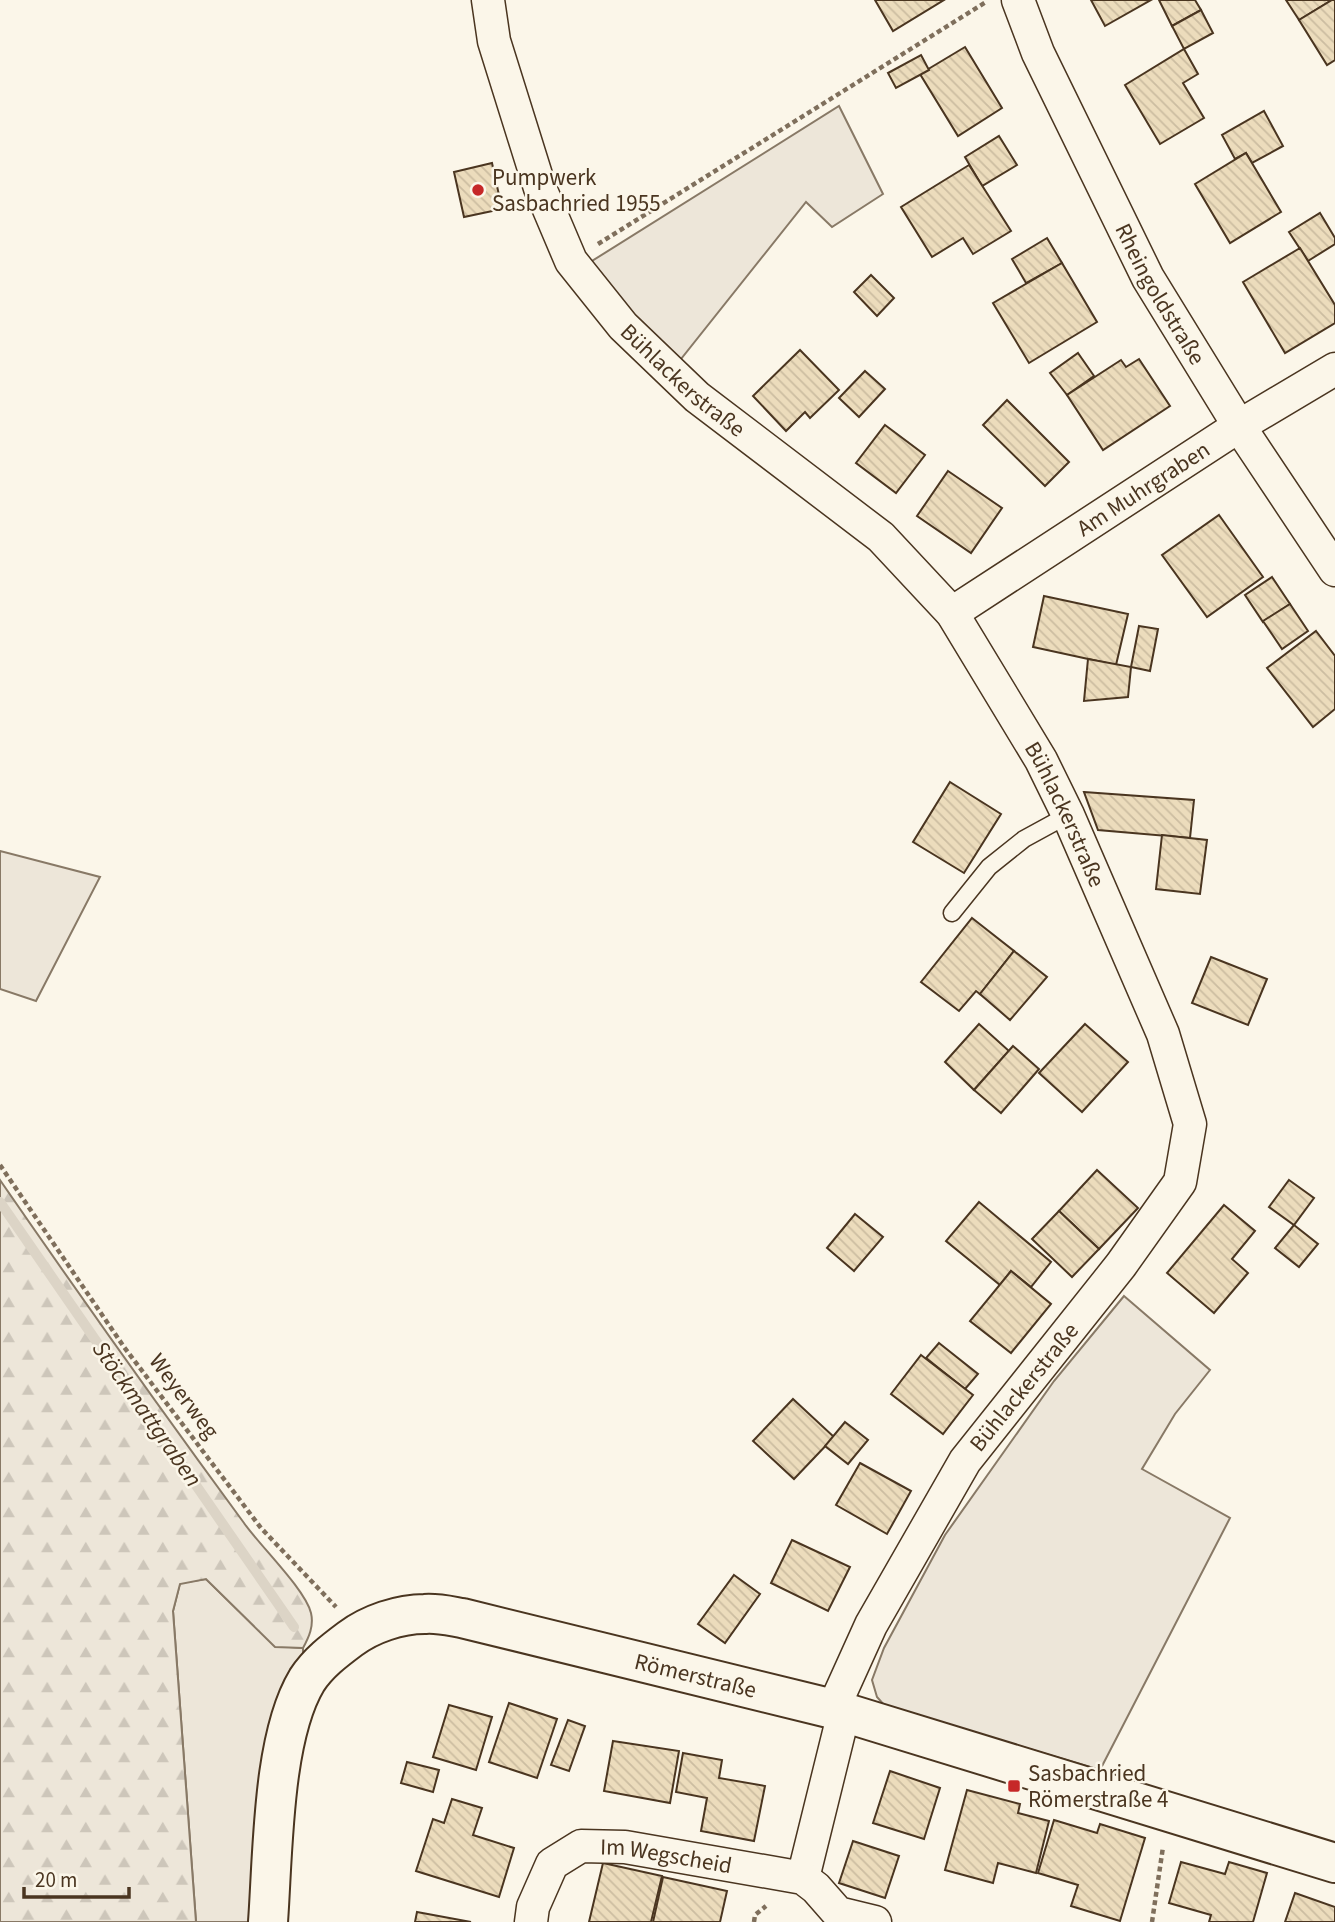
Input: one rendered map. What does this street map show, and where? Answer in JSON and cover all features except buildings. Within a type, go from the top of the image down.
[{"type":"street","name":"Bühlackerstraße","points":[[488,0],[494,41],[540,188],[571,261],[623,326],[697,397],[881,537],[952,613],[1041,760],[1068,815],[1163,1034],[1190,1124],[1180,1182],[1121,1265],[965,1461],[871,1625],[838,1711]]},
{"type":"street","name":"Rheingoldstraße","points":[[1018,0],[1038,53],[1149,278],[1238,426],[1335,570]]},
{"type":"street","name":"Am Muhrgraben","points":[[952,613],[1238,426],[1335,369]]},
{"type":"street","name":"Römerstraße","points":[[268,1922],[277,1801],[289,1720],[307,1680],[328,1655],[359,1632],[395,1618],[425,1614],[462,1618],[838,1711],[1335,1863]]},
{"type":"street","points":[[838,1711],[803,1878],[816,1888],[838,1913],[875,1922]]},
{"type":"street","name":"Im Wegscheid","points":[[531,1922],[533,1907],[552,1864],[581,1846],[625,1847],[803,1878]]},
{"type":"lane","points":[[952,912],[989,867],[1024,839],[1068,815]]},
{"type":"path","points":[[571,261],[988,0]]},
{"type":"path","name":"Weyerweg","points":[[0,1166],[124,1347],[261,1528],[359,1632]]},
{"type":"path","points":[[1152,1922],[1169,1811]]},
{"type":"green space","points":[[839,106],[883,194],[832,227],[806,202],[677,364],[584,266]]},
{"type":"green space","points":[[0,851],[100,877],[36,1001],[0,989]]},
{"type":"green space","points":[[0,1180],[213,1481],[300,1592],[311,1613],[310,1631],[303,1648],[275,1647],[206,1579],[180,1584],[173,1611],[196,1922],[0,1922]]},
{"type":"green space","points":[[1124,1296],[1210,1370],[1175,1414],[1142,1469],[1230,1518],[1100,1770],[885,1706],[877,1697],[872,1680],[884,1648],[945,1535],[1054,1381]]},
{"type":"green space","points":[[206,1579],[275,1646],[303,1648],[257,1813],[249,1922],[196,1922],[173,1611],[180,1583]]},
{"type":"waterway","name":"Stöckmattgraben","points":[[0,1202],[294,1627]]},
{"type":"place","name":"Pumpwerk Sasbachried 1955","points":[[478,190]]},
{"type":"place","name":"Sasbachried Römerstraße 4","points":[[1014,1786]]}]
